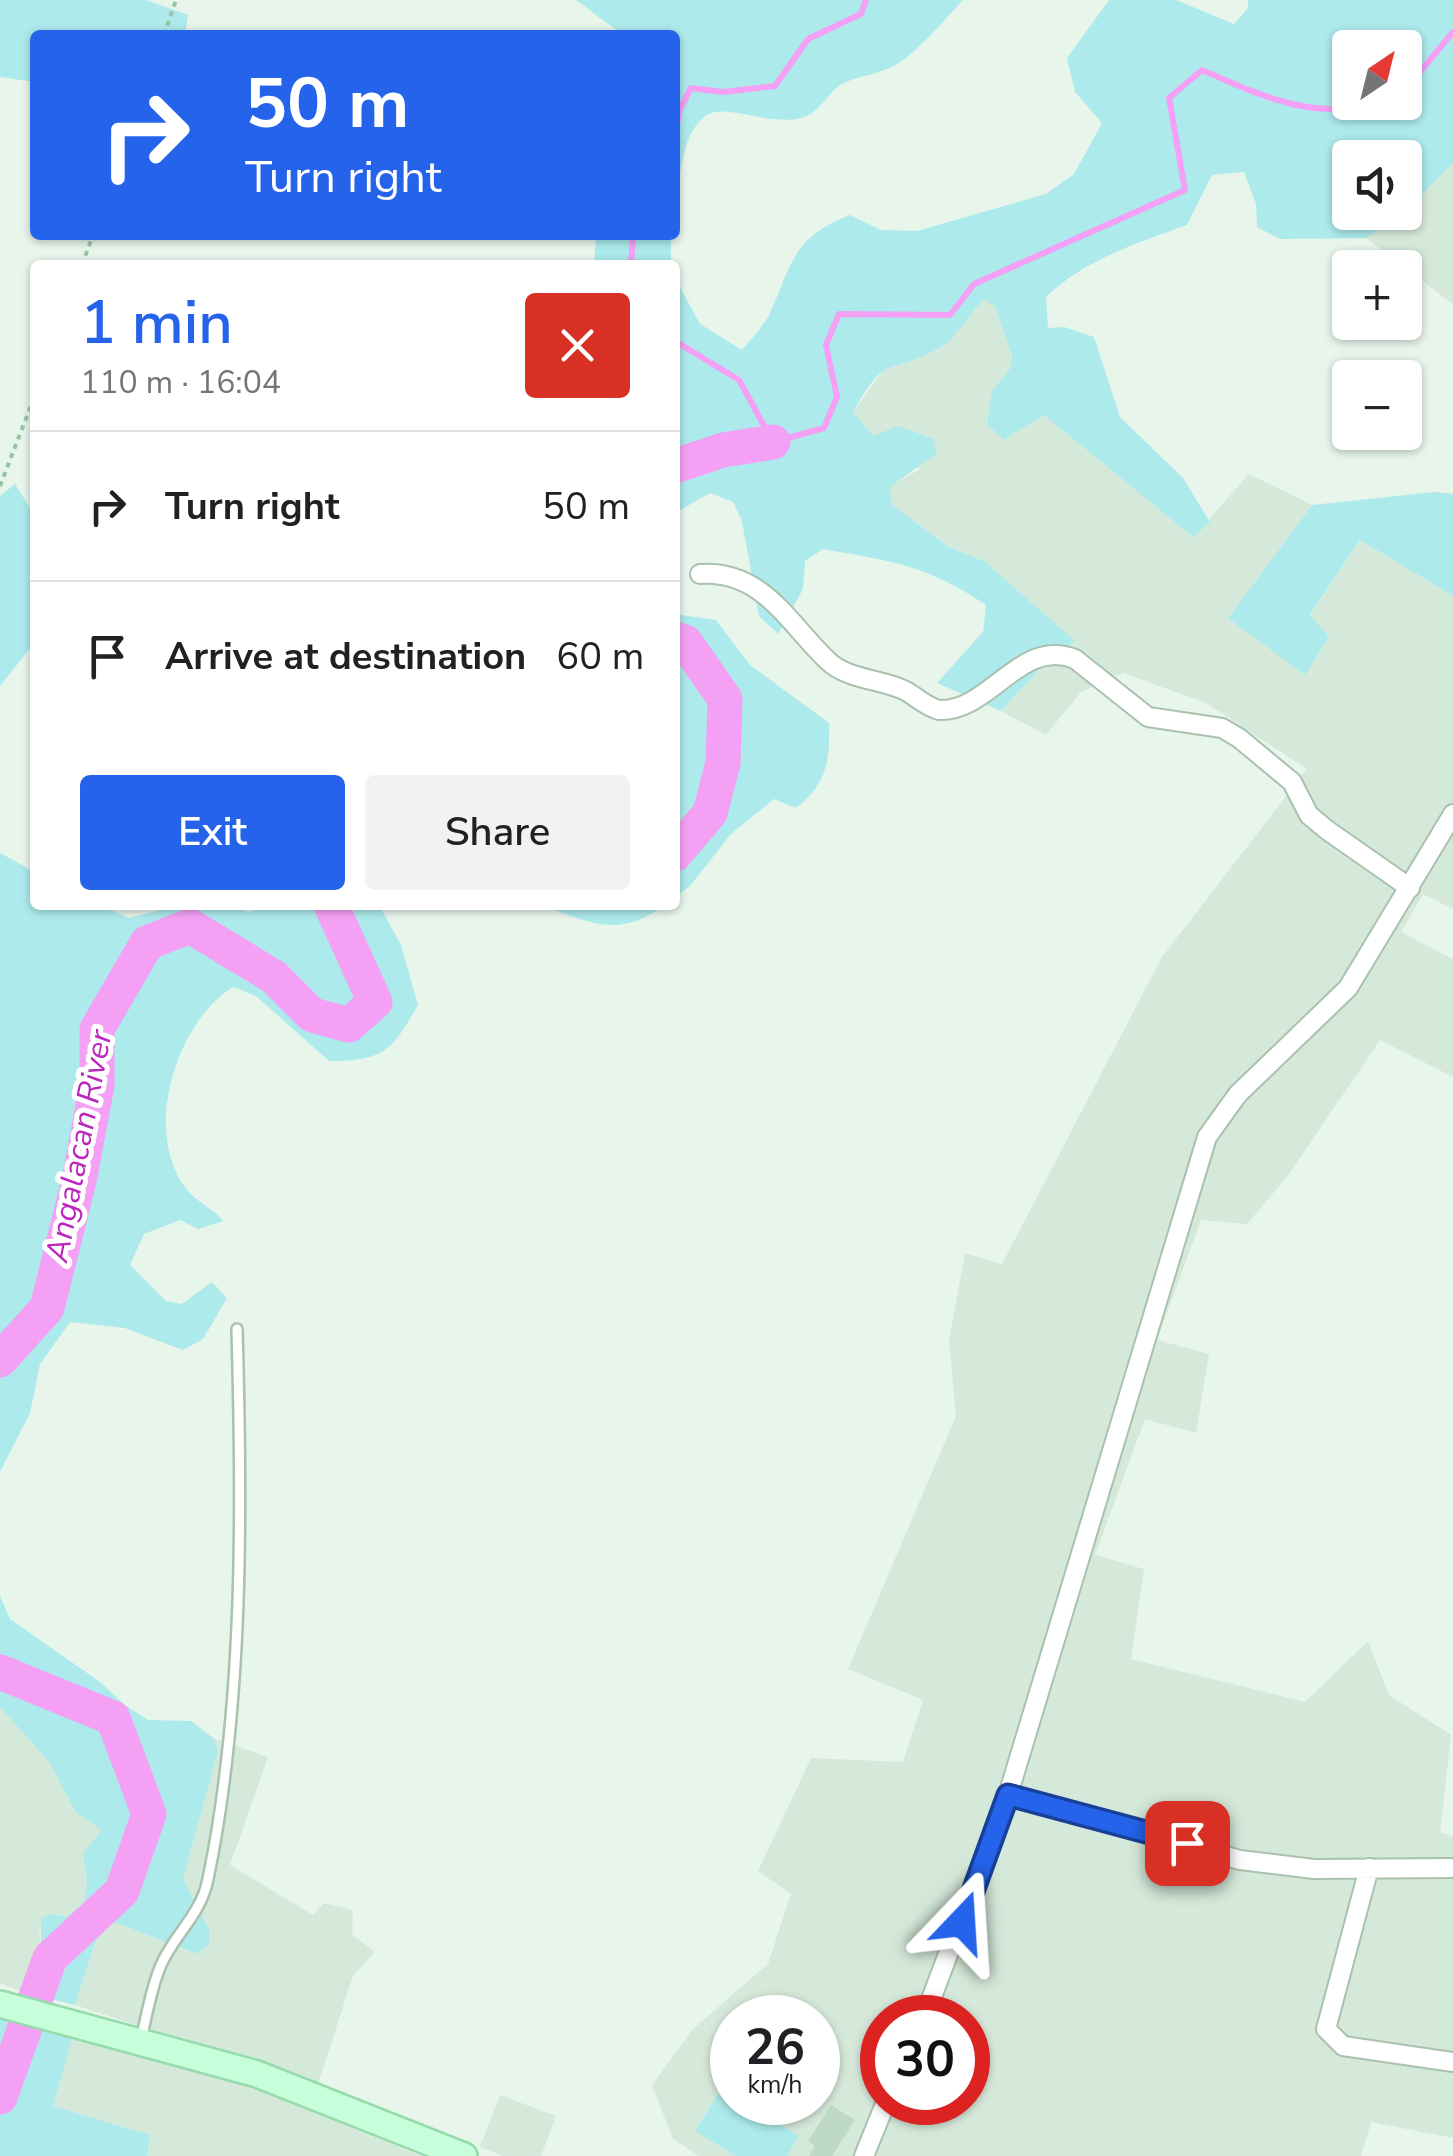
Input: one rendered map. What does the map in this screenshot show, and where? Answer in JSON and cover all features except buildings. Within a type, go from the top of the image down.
[{"type":"street","points":[[700,574],[731,576],[751,584],[772,599],[830,663],[907,692],[939,710],[962,705],[1036,657],[1064,655],[1158,722],[1222,728],[1239,738],[1292,782],[1309,815],[1410,888]]},
{"type":"street","points":[[933,1995],[1008,1795],[1208,1138],[1238,1094],[1348,988],[1453,814]]},
{"type":"street","points":[[1008,1795],[1240,1860],[1300,1868],[1453,1868]]},
{"type":"street","points":[[1368,1868],[1326,2029],[1343,2046],[1453,2062]]},
{"type":"street","points":[[1,2004],[257,2074],[464,2156]]},
{"type":"street","points":[[864,2156],[877,2125]]},
{"type":"lane","points":[[141,2042],[162,1962],[196,1915],[209,1874],[234,1631],[241,1458],[237,1329]]},
{"type":"path","points":[[166,30],[176,0]]},
{"type":"path","points":[[0,486],[30,408]]},
{"type":"shaded area","points":[[0,0],[146,0],[188,15],[186,30],[30,30],[30,81],[0,77]]},
{"type":"shaded area","points":[[576,0],[963,0],[906,58],[890,68],[840,85],[807,116],[779,120],[723,112],[704,117],[690,136],[680,174],[680,30],[616,30]]},
{"type":"shaded area","points":[[1109,0],[1176,0],[1234,24],[1248,8],[1248,0],[1453,0],[1453,163],[1422,195],[1422,140],[1332,140],[1332,230],[1378,230],[1366,238],[1280,239],[1257,227],[1256,204],[1244,172],[1212,175],[1187,225],[1095,262],[1046,297],[1048,328],[1064,327],[1094,337],[1120,417],[1183,478],[1210,522],[1193,537],[1044,415],[1003,440],[987,424],[992,391],[1010,369],[1012,356],[995,306],[984,299],[943,346],[881,373],[853,412],[873,436],[898,426],[933,439],[937,453],[890,487],[892,505],[949,547],[984,561],[1075,641],[1048,660],[1001,711],[937,683],[983,632],[986,605],[945,581],[908,566],[823,549],[805,561],[803,589],[778,634],[759,616],[742,521],[733,502],[710,493],[680,510],[680,287],[700,324],[742,350],[767,318],[797,254],[816,233],[850,215],[881,230],[917,231],[1046,194],[1074,174],[1102,123],[1075,92],[1067,58]]},
{"type":"shaded area","points":[[1453,163],[1453,304],[1422,280],[1422,250],[1382,250],[1366,238],[1378,230],[1422,230],[1422,195]]},
{"type":"shaded area","points":[[596,240],[671,240],[671,260],[594,260]]},
{"type":"shaded area","points":[[984,299],[995,305],[1012,356],[1010,369],[992,391],[987,424],[1003,440],[1044,415],[1193,537],[1249,474],[1312,505],[1228,618],[1310,616],[1360,540],[1453,596],[1453,909],[1423,894],[1401,932],[1453,959],[1453,1077],[1380,1040],[1287,1177],[1247,1224],[1201,1220],[1157,1340],[1209,1354],[1196,1433],[1145,1419],[1095,1555],[1144,1569],[1131,1659],[1305,1702],[1368,1641],[1389,1695],[1451,1735],[1440,1833],[1453,1836],[1453,2138],[1371,2122],[1361,2156],[699,2156],[673,2139],[652,2085],[693,2029],[710,2014],[710,2125],[840,2125],[840,1995],[732,1995],[768,1964],[791,1894],[758,1871],[811,1758],[903,1762],[923,1700],[848,1669],[956,1416],[949,1341],[965,1253],[1002,1264],[1162,957],[1307,769],[1206,703],[1123,673],[1081,692],[1046,735],[1001,711],[1048,660],[1074,641],[984,561],[950,547],[891,505],[889,487],[920,469],[873,436],[853,412],[886,366],[938,350]]},
{"type":"shaded area","points":[[15,484],[30,508],[30,648],[0,686],[0,496]]},
{"type":"shaded area","points":[[1435,492],[1453,494],[1453,596],[1360,540],[1310,615],[1329,637],[1305,675],[1228,618],[1312,505]]},
{"type":"shaded area","points":[[680,615],[716,620],[750,665],[829,723],[827,760],[814,790],[796,808],[774,799],[731,834],[680,893]]},
{"type":"shaded area","points":[[0,853],[30,869],[30,910],[111,910],[129,918],[161,910],[382,910],[401,945],[418,1005],[385,1050],[363,1059],[329,1061],[256,996],[233,987],[212,1004],[181,1053],[166,1111],[167,1141],[174,1168],[188,1191],[223,1221],[198,1229],[180,1220],[144,1234],[130,1265],[166,1301],[182,1304],[212,1282],[227,1298],[203,1339],[183,1350],[125,1328],[70,1322],[40,1364],[30,1413],[0,1472]]},
{"type":"shaded area","points":[[555,910],[657,910],[618,925],[590,922]]},
{"type":"shaded area","points":[[0,1596],[10,1619],[100,1682],[125,1705],[148,1720],[191,1721],[213,1738],[218,1751],[183,1879],[209,1929],[209,1945],[197,1954],[103,1918],[75,2005],[28,1994],[41,1944],[41,1918],[52,1914],[66,1917],[84,1904],[87,1881],[83,1854],[101,1830],[75,1811],[50,1763],[0,1707]]},
{"type":"shaded area","points":[[0,1707],[50,1763],[75,1810],[101,1830],[83,1854],[87,1881],[84,1904],[66,1917],[52,1914],[39,1932],[41,1944],[28,1994],[0,1983]]},
{"type":"shaded area","points":[[213,1738],[268,1757],[230,1865],[313,1915],[324,1903],[353,1910],[352,1934],[375,1952],[353,1976],[318,2084],[75,2005],[103,1918],[196,1954],[209,1928],[183,1879],[218,1751]]},
{"type":"shaded area","points":[[0,2017],[73,2036],[53,2106],[150,2135],[147,2156],[0,2156]]},
{"type":"shaded area","points":[[73,2036],[253,2088],[421,2156],[147,2156],[150,2135],[53,2106]]},
{"type":"shaded area","points":[[500,2095],[556,2116],[541,2156],[503,2156],[480,2147]]},
{"type":"shaded area","points":[[710,2107],[710,2125],[781,2125],[799,2136],[787,2156],[736,2156],[695,2131]]},
{"type":"waterway","points":[[680,109],[691,88],[723,92],[775,86],[808,39],[861,14],[866,0]]},
{"type":"waterway","points":[[1422,69],[1453,32]]},
{"type":"waterway","points":[[680,344],[739,380],[773,442],[824,428],[837,397],[826,345],[839,314],[950,315],[974,284],[1185,190],[1169,98],[1202,70],[1285,102],[1332,109]]},
{"type":"waterway","points":[[631,260],[633,240]]},
{"type":"waterway","name":"Angalacan River","points":[[680,464],[723,450],[773,442]]},
{"type":"waterway","name":"Angalacan River","points":[[680,640],[685,642],[725,699],[723,763],[710,813],[680,848]]},
{"type":"waterway","name":"Angalacan River","points":[[0,1360],[47,1308],[79,1181],[97,1085],[97,1029],[147,943],[190,926],[274,977],[312,1015],[349,1025],[375,1002],[333,910]]},
{"type":"waterway","name":"Angalacan River","points":[[0,1672],[113,1718],[149,1814],[122,1891],[50,1958],[0,2097]]},
{"type":"route","points":[[962,1922],[1008,1795],[1187,1843]]}]
